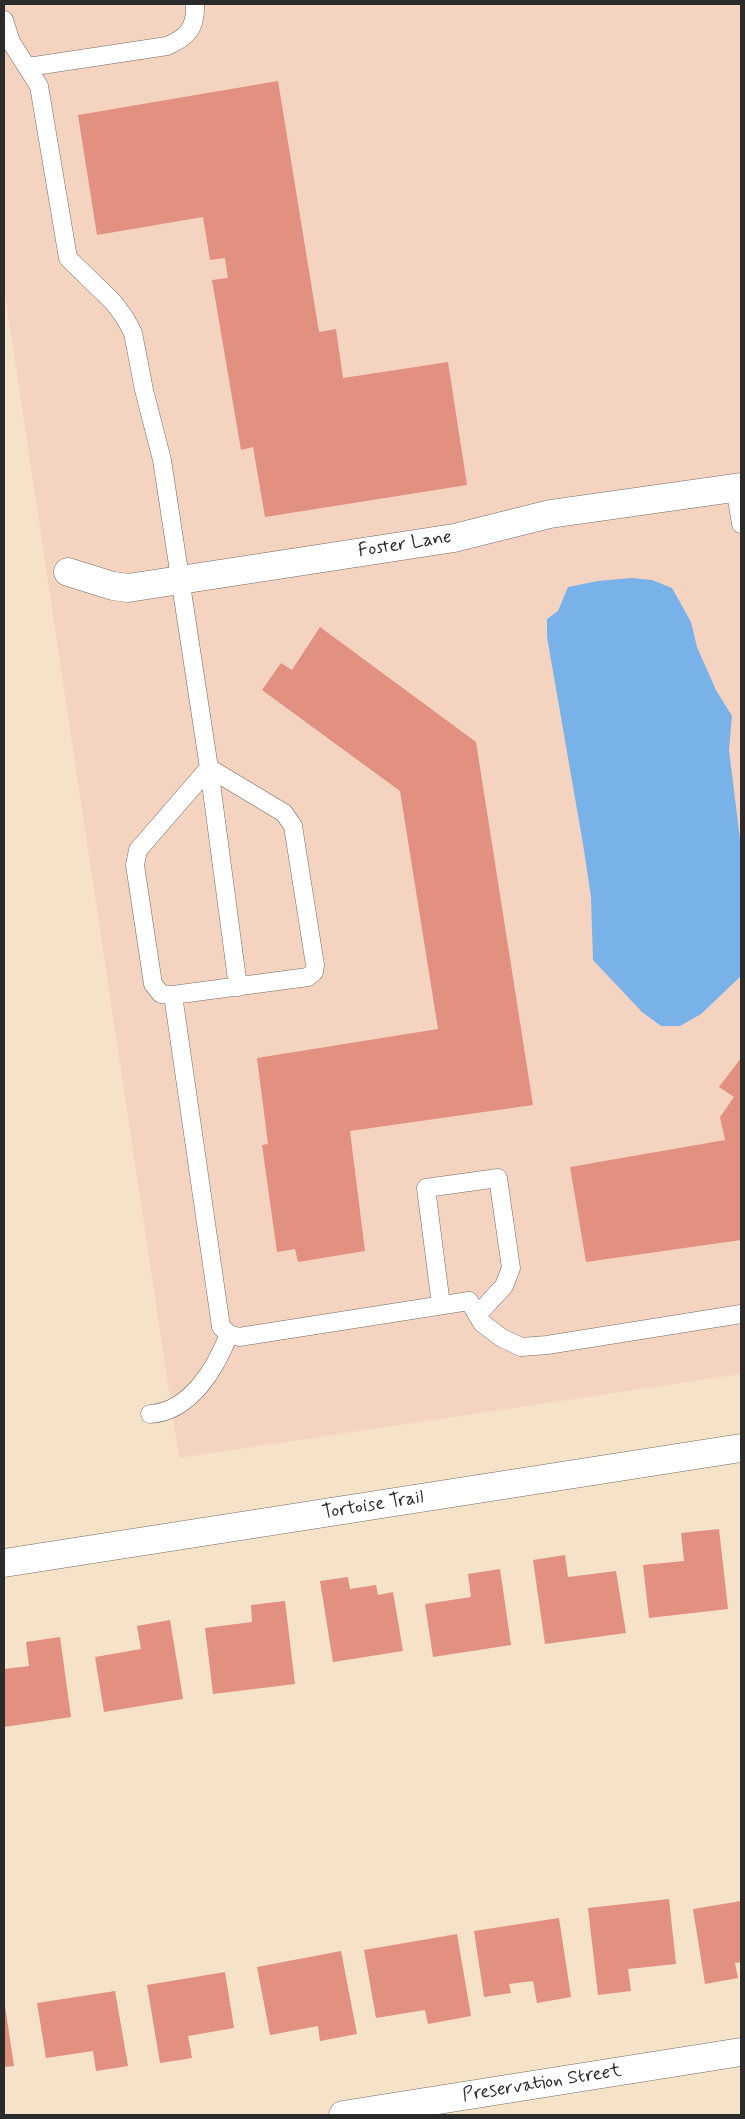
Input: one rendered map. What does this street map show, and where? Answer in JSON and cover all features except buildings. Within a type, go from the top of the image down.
[{"type":"street","name":"Foster Lane","points":[[68,572],[113,586],[128,588],[454,538],[550,514],[738,487]]},
{"type":"street","name":"Tortoise Trail","points":[[4,1563],[741,1448]]},
{"type":"street","name":"Preservation Street","points":[[343,2115],[741,2052]]},
{"type":"lane","points":[[28,67],[167,46],[182,40],[192,28],[195,4]]},
{"type":"lane","points":[[4,20],[11,42],[39,86],[68,258],[114,302],[126,318],[133,333],[144,390],[162,460],[209,768],[238,986]]},
{"type":"lane","points":[[738,487],[741,524]]},
{"type":"lane","points":[[209,768],[284,813],[293,826],[315,965],[314,972],[308,977],[173,995],[161,994],[153,984],[135,865],[138,850],[209,768]]},
{"type":"lane","points":[[173,995],[221,1327],[229,1334],[239,1337],[469,1301],[482,1323],[502,1338],[522,1347],[547,1345],[741,1314]]},
{"type":"lane","points":[[441,1305],[426,1188],[498,1178],[511,1268],[504,1286],[477,1315]]},
{"type":"lane","points":[[150,1414],[162,1414],[180,1405],[198,1387],[221,1354],[229,1334]]},
{"type":"shaded area","points":[[4,4],[741,4],[741,1374],[179,1458],[4,287]]},
{"type":"water","points":[[631,578],[652,580],[672,588],[691,622],[697,647],[716,690],[732,716],[729,750],[741,847],[741,976],[701,1014],[680,1026],[661,1026],[642,1012],[593,960],[591,897],[547,637],[547,619],[558,611],[568,587],[598,581]]}]
